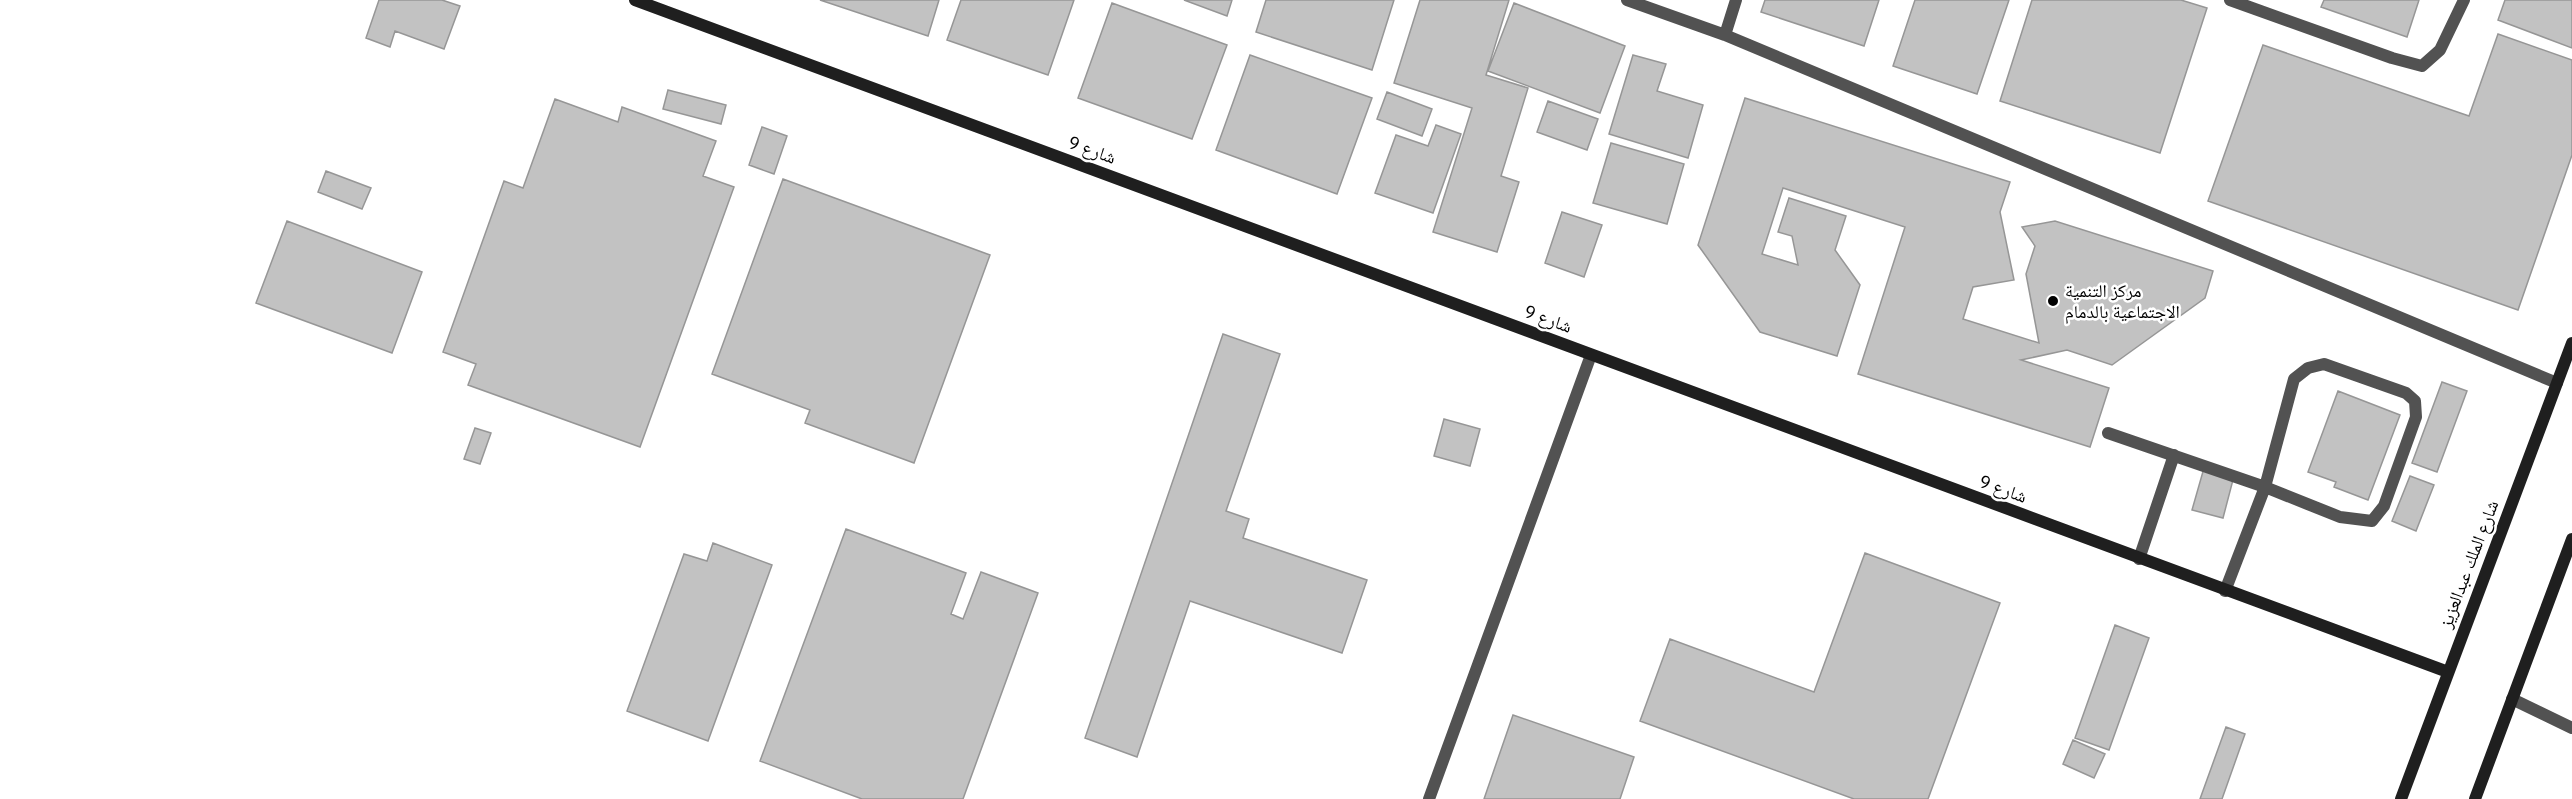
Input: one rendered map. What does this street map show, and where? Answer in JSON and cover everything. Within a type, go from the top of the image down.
[{"type":"street","name":"شارع 9","points":[[635,0],[2448,672]]},
{"type":"street","points":[[1627,0],[1725,34],[2557,382]]},
{"type":"street","points":[[1725,34],[1736,0]]},
{"type":"street","points":[[2230,0],[2392,58],[2422,66],[2440,50],[2464,0]]},
{"type":"street","name":"شارع الملك عبدالعزيز","points":[[2402,799],[2572,343]]},
{"type":"street","points":[[1429,799],[1591,355]]},
{"type":"street","points":[[2108,433],[2265,487],[2340,517],[2372,521],[2384,506],[2396,473],[2416,417],[2415,401],[2406,393],[2324,364],[2308,368],[2294,379],[2265,487],[2225,591]]},
{"type":"street","points":[[2139,559],[2174,455]]},
{"type":"street","points":[[2475,799],[2572,539]]},
{"type":"street","points":[[2512,699],[2572,728]]},
{"type":"building","points":[[379,0],[442,0],[460,6],[444,49],[395,31],[390,47],[366,38]]},
{"type":"building","points":[[820,0],[939,0],[928,36]]},
{"type":"building","points":[[961,0],[1074,0],[1048,75],[947,40]]},
{"type":"building","points":[[1184,0],[1232,0],[1227,16]]},
{"type":"building","points":[[1266,0],[1394,0],[1372,70],[1256,32]]},
{"type":"building","points":[[1420,0],[1509,0],[1486,75],[1528,88],[1501,176],[1519,182],[1497,252],[1433,232],[1472,108],[1394,83]]},
{"type":"building","points":[[1765,0],[1879,0],[1864,46],[1761,12]]},
{"type":"building","points":[[1915,0],[2009,0],[1977,94],[1893,66]]},
{"type":"building","points":[[2032,0],[2181,0],[2207,8],[2160,153],[2000,101]]},
{"type":"building","points":[[2324,0],[2419,0],[2407,37],[2321,7]]},
{"type":"building","points":[[2505,0],[2572,0],[2572,48],[2498,20]]},
{"type":"building","points":[[1112,3],[1227,45],[1192,139],[1078,98]]},
{"type":"building","points":[[1514,3],[1625,46],[1600,113],[1488,71]]},
{"type":"building","points":[[2498,34],[2572,60],[2572,155],[2518,310],[2208,201],[2263,45],[2469,116]]},
{"type":"building","points":[[1250,55],[1372,98],[1337,194],[1216,150]]},
{"type":"building","points":[[1633,55],[1666,64],[1657,91],[1703,105],[1688,158],[1609,134]]},
{"type":"building","points":[[668,90],[726,105],[721,124],[663,109]]},
{"type":"building","points":[[1387,92],[1432,109],[1422,136],[1377,119]]},
{"type":"building","points":[[1745,98],[2010,182],[2000,212],[2014,280],[1973,287],[1963,319],[2039,343],[2026,274],[2035,246],[2022,227],[2055,221],[2213,271],[2205,298],[2112,365],[2067,350],[2021,360],[2109,388],[2090,447],[1858,374],[1905,227],[1783,188],[1762,254],[1798,265],[1792,236],[1778,232],[1789,198],[1846,216],[1835,250],[1860,285],[1837,356],[1760,332],[1698,245]]},
{"type":"building","points":[[555,99],[618,122],[622,107],[716,141],[703,176],[734,187],[640,447],[468,385],[476,364],[443,352],[504,181],[523,188]]},
{"type":"building","points":[[1548,101],[1598,119],[1587,150],[1537,132]]},
{"type":"building","points":[[1436,125],[1461,134],[1433,213],[1375,193],[1396,135],[1428,146]]},
{"type":"building","points":[[762,127],[787,136],[774,174],[749,165]]},
{"type":"building","points":[[1611,143],[1684,164],[1667,224],[1593,203]]},
{"type":"building","points":[[326,171],[371,188],[362,209],[318,192]]},
{"type":"building","points":[[783,179],[990,255],[914,463],[805,423],[810,410],[712,374]]},
{"type":"building","points":[[1562,212],[1602,225],[1584,277],[1545,263]]},
{"type":"building","points":[[287,221],[422,272],[392,353],[256,303]]},
{"type":"building","points":[[1223,334],[1280,354],[1226,511],[1249,519],[1243,538],[1367,580],[1342,653],[1190,601],[1137,757],[1085,738]]},
{"type":"building","points":[[2442,382],[2467,391],[2437,472],[2412,463]]},
{"type":"building","points":[[2338,391],[2400,415],[2368,500],[2334,487],[2336,482],[2308,472]]},
{"type":"building","points":[[1444,419],[1480,429],[1470,466],[1434,456]]},
{"type":"building","points":[[475,428],[491,433],[480,464],[464,459]]},
{"type":"building","points":[[2204,468],[2234,476],[2223,518],[2192,510]]},
{"type":"building","points":[[2410,476],[2434,485],[2416,531],[2392,521]]},
{"type":"building","points":[[846,529],[966,573],[951,614],[963,619],[981,572],[1038,593],[963,799],[862,799],[760,761]]},
{"type":"building","points":[[713,543],[772,565],[708,741],[627,711],[684,554],[707,561]]},
{"type":"building","points":[[1865,553],[2000,603],[1928,799],[1854,799],[1640,721],[1670,639],[1814,692]]},
{"type":"building","points":[[2115,625],[2149,638],[2109,750],[2075,738]]},
{"type":"building","points":[[1513,715],[1634,757],[1620,799],[1484,799]]},
{"type":"building","points":[[2226,727],[2245,734],[2222,799],[2200,799]]},
{"type":"building","points":[[2073,740],[2105,754],[2094,778],[2063,764]]},
{"type":"place","name":"مركز التنمية الاجتماعية بالدمام","points":[[2053,301]]}]
